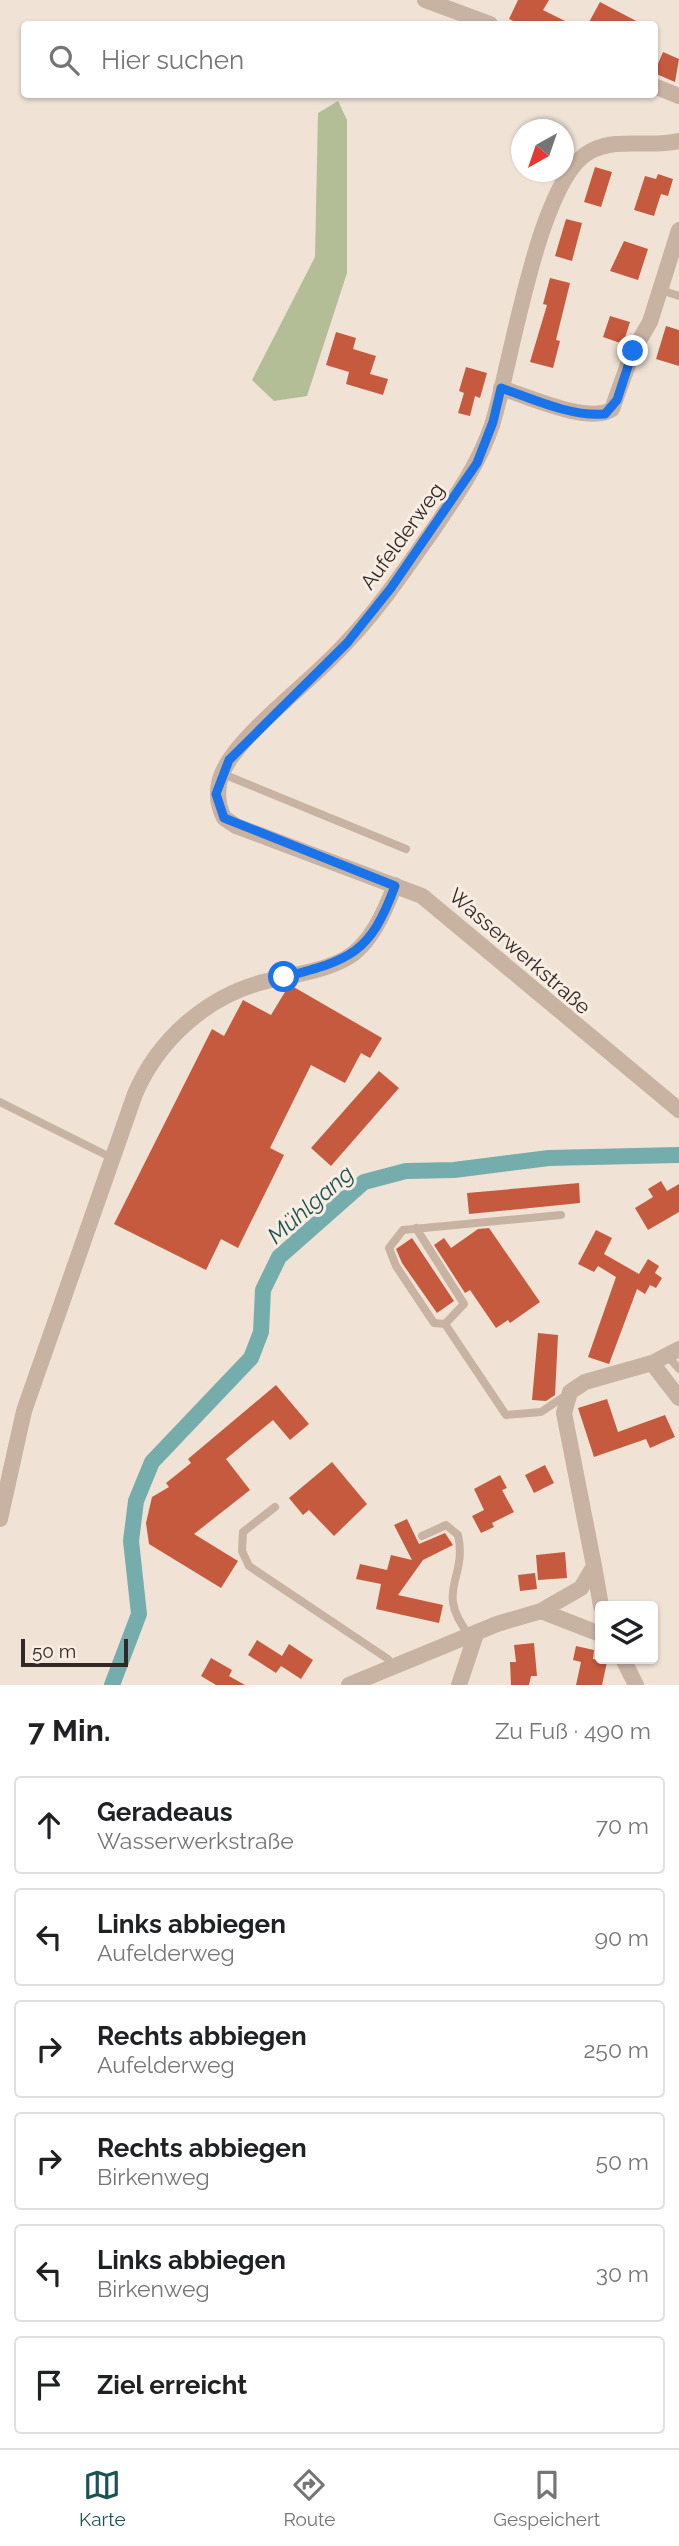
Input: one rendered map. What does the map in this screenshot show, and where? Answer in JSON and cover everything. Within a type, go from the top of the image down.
[{"type":"street","points":[[425,0],[482,21]]},
{"type":"street","points":[[658,88],[678,95]]},
{"type":"street","name":"Aufelderweg","points":[[395,886],[224,818],[216,794],[223,774],[243,743],[347,643],[399,577],[477,463],[493,422],[537,250],[559,186],[569,169],[589,151],[602,147],[618,143],[646,145],[679,141]]},
{"type":"street","points":[[501,388],[561,408],[594,415],[605,414],[617,400],[633,351],[650,322],[679,230]]},
{"type":"street","points":[[0,1519],[27,1401],[142,1078],[179,1029],[216,1001],[246,987],[346,959],[368,938],[395,886]]},
{"type":"street","name":"Wasserwerkstraße","points":[[395,886],[422,896],[442,910],[581,1031],[679,1110]]},
{"type":"street","points":[[600,1601],[564,1413],[570,1392],[585,1382],[652,1363],[673,1352]]},
{"type":"street","points":[[652,1363],[679,1398]]},
{"type":"street","points":[[349,1685],[541,1611],[581,1588],[594,1566]]},
{"type":"street","points":[[541,1611],[595,1632]]},
{"type":"street","points":[[459,1685],[473,1635]]},
{"type":"street","points":[[626,1664],[636,1685]]},
{"type":"lane","points":[[661,290],[679,296]]},
{"type":"lane","points":[[223,774],[406,849]]},
{"type":"lane","points":[[0,1102],[114,1159]]},
{"type":"lane","points":[[561,1215],[403,1230],[389,1248],[396,1266],[435,1323],[444,1324],[506,1415],[541,1412],[570,1392]]},
{"type":"lane","points":[[416,1228],[464,1304],[444,1324]]},
{"type":"lane","points":[[673,1352],[679,1368]]},
{"type":"lane","points":[[275,1507],[243,1532],[242,1551],[249,1566],[388,1659],[392,1667]]},
{"type":"lane","points":[[422,1536],[446,1525],[458,1535],[461,1556],[451,1600],[454,1612],[473,1635]]},
{"type":"green space","points":[[338,101],[347,120],[347,273],[307,396],[274,401],[252,380],[315,257],[318,113]]},
{"type":"building","points":[[518,0],[549,0],[543,10],[565,21],[513,21],[509,19]]},
{"type":"building","points":[[600,2],[636,21],[590,21]]},
{"type":"building","points":[[663,52],[679,59],[675,82],[658,75],[658,64]]},
{"type":"building","points":[[595,167],[612,172],[601,207],[584,202]]},
{"type":"building","points":[[658,174],[673,179],[668,196],[661,194],[654,216],[634,210],[645,176],[656,179]]},
{"type":"building","points":[[566,219],[582,223],[572,261],[555,256]]},
{"type":"building","points":[[624,241],[648,249],[638,280],[610,271]]},
{"type":"building","points":[[550,278],[570,283],[556,340],[560,341],[553,368],[530,362],[547,305],[543,304]]},
{"type":"building","points":[[610,316],[630,322],[623,344],[603,337]]},
{"type":"building","points":[[666,326],[679,330],[679,366],[656,359]]},
{"type":"building","points":[[336,332],[356,338],[353,349],[376,356],[370,374],[388,379],[383,395],[346,384],[349,372],[326,365]]},
{"type":"building","points":[[466,367],[487,373],[480,398],[475,396],[470,416],[458,413],[464,393],[459,391]]},
{"type":"building","points":[[292,986],[382,1038],[370,1058],[361,1053],[345,1083],[311,1065],[270,1148],[284,1155],[238,1248],[221,1239],[206,1270],[114,1224],[212,1029],[224,1036],[243,1000],[271,1015],[288,987]]},
{"type":"building","points":[[379,1071],[399,1088],[331,1166],[311,1148]]},
{"type":"building","points":[[661,1181],[667,1191],[679,1184],[679,1212],[648,1230],[635,1208],[653,1197],[648,1189]]},
{"type":"building","points":[[579,1183],[580,1203],[469,1214],[467,1193]]},
{"type":"building","points":[[489,1228],[540,1302],[510,1323],[508,1320],[496,1328],[470,1290],[465,1293],[434,1245],[444,1238],[451,1248],[478,1229]]},
{"type":"building","points":[[596,1230],[612,1238],[604,1254],[639,1274],[648,1259],[659,1266],[655,1273],[662,1278],[656,1288],[650,1285],[645,1294],[637,1289],[609,1364],[588,1357],[616,1277],[598,1266],[594,1272],[578,1264]]},
{"type":"building","points":[[412,1238],[454,1301],[437,1313],[402,1263],[396,1249]]},
{"type":"building","points":[[538,1333],[558,1335],[555,1395],[546,1401],[532,1400]]},
{"type":"building","points":[[276,1385],[309,1424],[290,1440],[273,1420],[226,1459],[250,1490],[194,1534],[238,1561],[221,1588],[149,1544],[146,1523],[152,1497],[169,1487],[166,1483],[191,1463],[188,1459]]},
{"type":"building","points":[[607,1399],[618,1432],[665,1415],[675,1437],[650,1448],[646,1439],[594,1457],[578,1408]]},
{"type":"building","points":[[332,1462],[367,1504],[334,1536],[309,1510],[303,1515],[289,1498]]},
{"type":"building","points":[[545,1465],[554,1483],[534,1493],[525,1475]]},
{"type":"building","points":[[500,1475],[507,1488],[502,1490],[514,1512],[492,1523],[494,1527],[481,1533],[472,1516],[484,1510],[474,1489]]},
{"type":"building","points":[[407,1519],[419,1544],[445,1533],[453,1545],[423,1560],[398,1595],[443,1605],[439,1623],[376,1609],[381,1584],[356,1579],[360,1564],[387,1570],[391,1555],[412,1560],[394,1525]]},
{"type":"building","points":[[565,1552],[567,1578],[538,1580],[536,1555]]},
{"type":"building","points":[[535,1573],[537,1589],[520,1591],[518,1575]]},
{"type":"building","points":[[257,1640],[282,1656],[289,1644],[313,1660],[301,1679],[281,1666],[276,1673],[248,1655]]},
{"type":"building","points":[[534,1643],[537,1676],[531,1676],[529,1685],[511,1685],[510,1662],[516,1662],[514,1645]]},
{"type":"building","points":[[576,1646],[594,1650],[595,1664],[607,1664],[602,1685],[576,1685],[581,1662],[573,1660]]},
{"type":"building","points":[[211,1658],[232,1670],[229,1676],[245,1685],[216,1685],[201,1676]]},
{"type":"waterway","name":"Mühlgang","points":[[112,1685],[139,1614],[131,1541],[136,1501],[152,1462],[251,1358],[261,1332],[263,1290],[279,1257],[364,1182],[406,1171],[454,1170],[549,1158],[679,1155]]},
{"type":"route","points":[[284,977],[334,964],[358,950],[368,938],[395,886],[236,826],[224,818],[216,794],[229,760],[243,743],[347,643],[391,588],[477,463],[493,422],[501,388],[561,408],[594,415],[605,414],[617,400],[633,351]]}]
